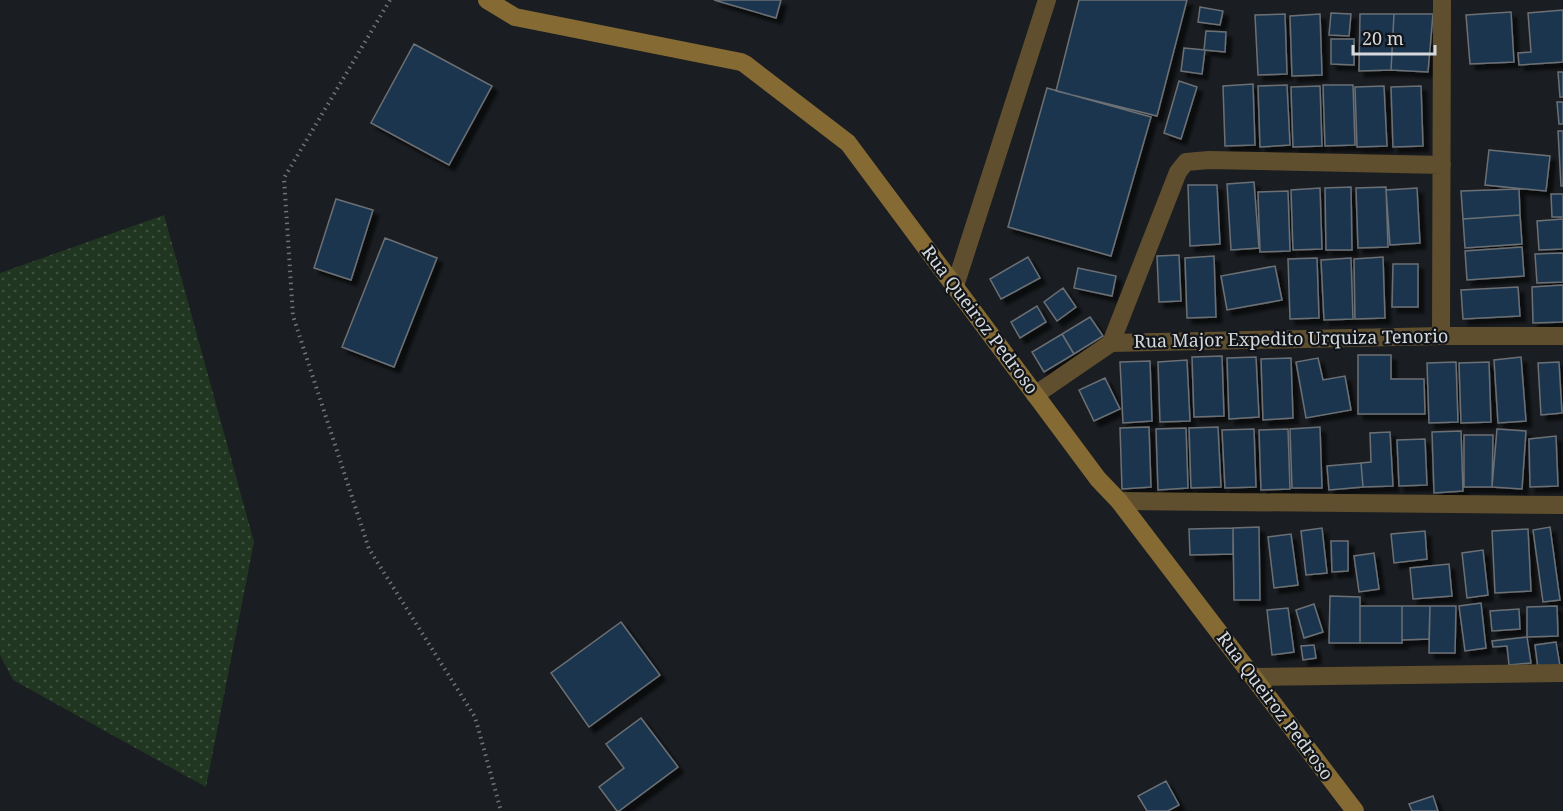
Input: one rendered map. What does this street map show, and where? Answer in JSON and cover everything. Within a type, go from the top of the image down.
[{"type":"street","name":"Rua Queiroz Pedroso","points":[[487,0],[515,17],[745,64],[848,143],[1035,395],[1098,478],[1119,501],[1355,811]]},
{"type":"street","points":[[955,286],[1047,0]]},
{"type":"street","points":[[1441,336],[1442,0]]},
{"type":"street","points":[[1111,343],[1178,172],[1186,162],[1209,160],[1442,165]]},
{"type":"street","name":"Rua Major Expedito Urquiza Tenorio","points":[[1035,395],[1111,343],[1441,336],[1563,336]]},
{"type":"street","points":[[1119,501],[1563,505]]},
{"type":"street","points":[[1254,677],[1563,673]]},
{"type":"path","points":[[390,0],[284,178],[293,316],[369,549],[475,717],[501,811]]},
{"type":"green space","points":[[164,215],[254,542],[206,787],[13,680],[0,655],[0,273]]},
{"type":"building","points":[[714,0],[781,0],[776,18]]},
{"type":"building","points":[[1079,0],[1187,0],[1157,116],[1056,91]]},
{"type":"building","points":[[1200,7],[1223,11],[1220,25],[1198,22]]},
{"type":"building","points":[[1563,10],[1563,62],[1519,65],[1518,53],[1531,52],[1528,13]]},
{"type":"building","points":[[1511,12],[1514,62],[1470,64],[1466,15]]},
{"type":"building","points":[[1331,13],[1351,14],[1349,36],[1329,35]]},
{"type":"building","points":[[1285,14],[1287,74],[1258,75],[1255,15]]},
{"type":"building","points":[[1320,14],[1322,75],[1292,76],[1290,16]]},
{"type":"building","points":[[1360,14],[1394,14],[1391,70],[1359,71]]},
{"type":"building","points":[[1394,14],[1433,14],[1428,72],[1391,70]]},
{"type":"building","points":[[1206,31],[1226,32],[1225,52],[1204,50]]},
{"type":"building","points":[[1331,39],[1354,39],[1354,65],[1331,64]]},
{"type":"building","points":[[414,44],[492,86],[449,165],[371,123]]},
{"type":"building","points":[[1184,48],[1205,50],[1202,74],[1181,71]]},
{"type":"building","points":[[1558,72],[1563,72],[1563,97],[1560,97]]},
{"type":"building","points":[[1179,81],[1197,87],[1181,139],[1164,133]]},
{"type":"building","points":[[1253,84],[1255,145],[1225,146],[1223,86]]},
{"type":"building","points":[[1287,85],[1290,145],[1260,147],[1258,86]]},
{"type":"building","points":[[1323,85],[1353,85],[1355,145],[1325,146]]},
{"type":"building","points":[[1320,86],[1322,146],[1293,147],[1291,87]]},
{"type":"building","points":[[1384,86],[1387,146],[1357,147],[1355,87]]},
{"type":"building","points":[[1421,86],[1423,146],[1393,147],[1391,87]]},
{"type":"building","points":[[1047,88],[1151,117],[1111,256],[1008,227]]},
{"type":"building","points":[[1557,102],[1563,102],[1563,124],[1559,124]]},
{"type":"building","points":[[1558,131],[1563,131],[1563,186],[1561,186]]},
{"type":"building","points":[[1489,150],[1550,156],[1546,191],[1485,185]]},
{"type":"building","points":[[1254,182],[1259,248],[1231,250],[1227,184]]},
{"type":"building","points":[[1188,185],[1217,185],[1220,244],[1190,246]]},
{"type":"building","points":[[1351,187],[1352,250],[1326,250],[1325,188]]},
{"type":"building","points":[[1386,187],[1388,247],[1358,248],[1356,188]]},
{"type":"building","points":[[1320,188],[1322,249],[1293,250],[1291,190]]},
{"type":"building","points":[[1417,188],[1420,243],[1390,245],[1386,190]]},
{"type":"building","points":[[1519,189],[1520,215],[1463,219],[1461,191]]},
{"type":"building","points":[[1288,191],[1290,251],[1260,252],[1258,192]]},
{"type":"building","points":[[1551,194],[1563,194],[1563,217],[1552,217]]},
{"type":"building","points":[[336,199],[373,210],[351,280],[314,268]]},
{"type":"building","points":[[1520,215],[1522,244],[1465,248],[1463,219]]},
{"type":"building","points":[[1563,219],[1563,249],[1539,250],[1537,221]]},
{"type":"building","points":[[385,238],[437,258],[394,367],[342,347]]},
{"type":"building","points":[[1522,247],[1524,276],[1467,280],[1465,251]]},
{"type":"building","points":[[1563,253],[1563,282],[1537,283],[1535,254]]},
{"type":"building","points":[[1179,255],[1181,301],[1159,302],[1157,256]]},
{"type":"building","points":[[1214,256],[1216,317],[1187,318],[1185,258]]},
{"type":"building","points":[[1028,257],[1040,278],[1001,299],[990,279]]},
{"type":"building","points":[[1383,257],[1385,318],[1355,319],[1354,259]]},
{"type":"building","points":[[1317,258],[1319,318],[1290,319],[1288,259]]},
{"type":"building","points":[[1351,258],[1353,319],[1324,320],[1321,260]]},
{"type":"building","points":[[1393,264],[1418,264],[1418,307],[1392,307]]},
{"type":"building","points":[[1275,266],[1282,300],[1227,310],[1221,276]]},
{"type":"building","points":[[1078,268],[1116,276],[1112,296],[1074,288]]},
{"type":"building","points":[[1563,285],[1563,322],[1533,323],[1532,287]]},
{"type":"building","points":[[1518,287],[1520,316],[1463,319],[1461,290]]},
{"type":"building","points":[[1063,288],[1076,307],[1057,321],[1044,302]]},
{"type":"building","points":[[1037,306],[1046,322],[1020,338],[1011,322]]},
{"type":"building","points":[[1090,317],[1103,336],[1074,354],[1062,334]]},
{"type":"building","points":[[1062,334],[1074,354],[1044,372],[1032,352]]},
{"type":"building","points":[[1358,355],[1391,355],[1391,379],[1424,379],[1425,414],[1358,414]]},
{"type":"building","points":[[1222,356],[1224,416],[1194,417],[1192,357]]},
{"type":"building","points":[[1256,357],[1259,417],[1229,419],[1227,358]]},
{"type":"building","points":[[1521,357],[1526,421],[1498,423],[1494,360]]},
{"type":"building","points":[[1291,358],[1293,418],[1263,420],[1261,359]]},
{"type":"building","points":[[1318,358],[1323,380],[1345,376],[1351,410],[1306,418],[1296,362]]},
{"type":"building","points":[[1187,360],[1190,421],[1160,422],[1158,362]]},
{"type":"building","points":[[1150,361],[1152,421],[1123,423],[1120,362]]},
{"type":"building","points":[[1456,362],[1458,422],[1429,423],[1427,363]]},
{"type":"building","points":[[1489,362],[1491,422],[1461,423],[1459,363]]},
{"type":"building","points":[[1559,362],[1562,413],[1541,415],[1538,363]]},
{"type":"building","points":[[1105,378],[1120,409],[1094,421],[1079,390]]},
{"type":"building","points":[[1149,427],[1151,487],[1122,489],[1120,428]]},
{"type":"building","points":[[1218,427],[1221,487],[1191,488],[1189,428]]},
{"type":"building","points":[[1320,427],[1322,488],[1292,488],[1290,429]]},
{"type":"building","points":[[1186,428],[1188,488],[1158,490],[1156,429]]},
{"type":"building","points":[[1254,429],[1256,487],[1225,488],[1222,430]]},
{"type":"building","points":[[1288,429],[1290,489],[1261,490],[1259,430]]},
{"type":"building","points":[[1497,429],[1526,431],[1522,489],[1492,487]]},
{"type":"building","points":[[1461,431],[1463,491],[1434,493],[1432,432]]},
{"type":"building","points":[[1390,432],[1393,486],[1363,487],[1361,463],[1371,462],[1370,433]]},
{"type":"building","points":[[1464,435],[1493,435],[1492,487],[1464,487]]},
{"type":"building","points":[[1556,436],[1558,486],[1530,487],[1529,439]]},
{"type":"building","points":[[1425,439],[1427,485],[1399,486],[1397,440]]},
{"type":"building","points":[[1361,463],[1363,487],[1329,490],[1327,466]]},
{"type":"building","points":[[1259,527],[1260,600],[1234,600],[1233,528]]},
{"type":"building","points":[[1550,527],[1560,600],[1543,602],[1533,530]]},
{"type":"building","points":[[1233,528],[1233,554],[1190,555],[1189,529]]},
{"type":"building","points":[[1322,528],[1327,573],[1306,575],[1301,531]]},
{"type":"building","points":[[1528,529],[1531,591],[1495,593],[1492,531]]},
{"type":"building","points":[[1425,531],[1427,559],[1394,563],[1391,534]]},
{"type":"building","points":[[1291,534],[1298,585],[1274,588],[1268,537]]},
{"type":"building","points":[[1331,541],[1348,541],[1348,571],[1332,572]]},
{"type":"building","points":[[1483,550],[1488,595],[1467,598],[1462,553]]},
{"type":"building","points":[[1374,553],[1379,589],[1359,592],[1354,556]]},
{"type":"building","points":[[1449,564],[1452,596],[1413,599],[1410,568]]},
{"type":"building","points":[[1330,596],[1360,597],[1360,643],[1329,643]]},
{"type":"building","points":[[1481,603],[1486,648],[1465,651],[1459,606]]},
{"type":"building","points":[[1314,604],[1323,632],[1304,638],[1296,610]]},
{"type":"building","points":[[1360,606],[1402,606],[1402,643],[1360,643]]},
{"type":"building","points":[[1402,606],[1430,606],[1429,639],[1402,640]]},
{"type":"building","points":[[1430,606],[1456,606],[1455,653],[1429,653]]},
{"type":"building","points":[[1557,606],[1558,636],[1527,637],[1527,607]]},
{"type":"building","points":[[1288,608],[1294,652],[1272,655],[1267,610]]},
{"type":"building","points":[[1519,609],[1520,629],[1492,631],[1490,611]]},
{"type":"building","points":[[621,622],[660,675],[589,727],[551,673]]},
{"type":"building","points":[[1527,637],[1531,663],[1509,665],[1507,646],[1493,647],[1492,641]]},
{"type":"building","points":[[1556,642],[1560,666],[1538,669],[1535,645]]},
{"type":"building","points":[[1314,645],[1316,658],[1303,660],[1301,646]]},
{"type":"building","points":[[641,718],[678,767],[617,811],[599,787],[624,768],[606,744]]},
{"type":"building","points":[[1166,781],[1179,805],[1168,811],[1147,811],[1138,796]]},
{"type":"building","points":[[1433,796],[1438,811],[1412,811],[1409,804]]}]
